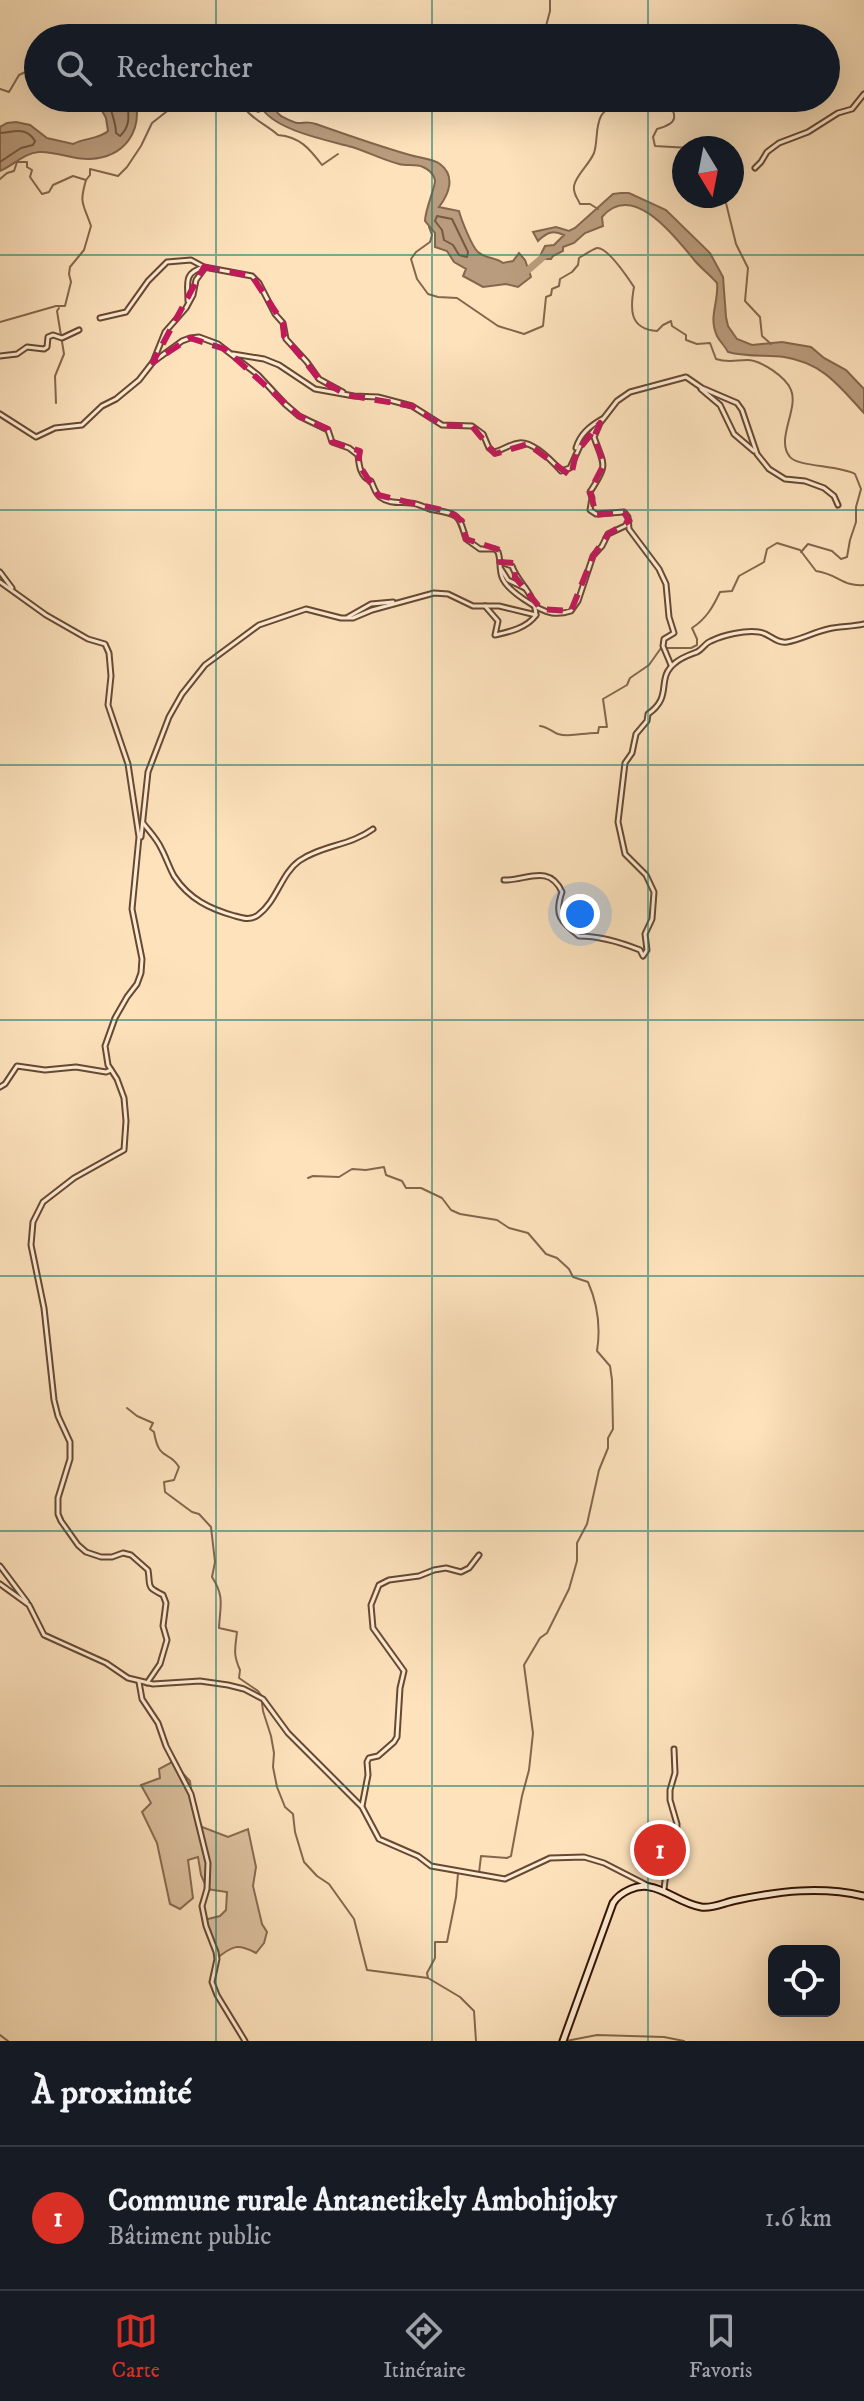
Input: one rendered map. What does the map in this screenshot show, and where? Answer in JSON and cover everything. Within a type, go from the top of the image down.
[{"type":"street","points":[[755,168],[767,152],[779,143],[852,109],[864,94]]},
{"type":"street","points":[[100,318],[126,312],[148,281],[167,262],[191,260],[204,267],[252,276],[283,323],[286,339],[319,379],[347,395]]},
{"type":"street","points":[[188,304],[188,278],[194,270],[204,267]]},
{"type":"street","points":[[0,414],[36,437],[55,428],[82,425],[102,406],[139,380],[153,362],[165,332],[188,304],[204,267]]},
{"type":"street","points":[[0,356],[17,354],[27,347],[44,349],[48,337],[64,337],[79,330]]},
{"type":"street","points":[[153,362],[190,338],[199,337],[218,344],[258,375],[299,416],[325,428],[332,442],[358,455],[361,472],[371,481],[378,495],[394,503],[411,503],[455,514],[462,523],[466,539],[480,549],[495,549],[500,556],[500,575],[507,586],[552,613],[571,611],[578,601],[593,556],[608,534],[629,521]]},
{"type":"street","points":[[229,354],[264,359],[279,365],[315,389],[347,395],[370,395],[412,406],[442,425],[472,426],[483,434],[494,452],[520,442],[528,444],[561,471],[570,468],[581,437],[589,427],[606,417]]},
{"type":"street","points":[[576,453],[617,401],[630,392],[686,377],[720,405],[734,434],[769,469],[785,479],[805,481],[824,488],[834,496],[838,505]]},
{"type":"street","points":[[698,385],[737,403],[757,454]]},
{"type":"street","points":[[600,423],[594,437],[604,464],[590,492],[590,510],[596,514],[624,512],[629,529],[659,569],[666,584],[674,633],[664,639],[663,646],[671,666]]},
{"type":"street","points":[[500,562],[512,566],[515,577],[529,590],[536,615]]},
{"type":"street","points":[[501,569],[508,580],[529,590]]},
{"type":"street","points":[[0,572],[13,590]]},
{"type":"street","points":[[0,582],[46,615],[108,648],[111,676],[108,705],[128,764],[138,846]]},
{"type":"street","points":[[147,1683],[160,1664],[167,1640],[163,1626],[166,1603],[163,1595],[151,1589],[148,1570],[131,1555],[123,1553],[101,1557],[84,1551],[65,1529],[58,1514],[58,1498],[70,1459],[70,1442],[54,1400],[44,1308],[31,1245],[33,1222],[43,1202],[74,1178],[124,1150],[124,1098],[105,1053],[109,1032],[141,973],[142,959],[132,909],[148,772],[162,734],[186,687],[205,665],[259,625],[306,609],[347,618],[371,604],[401,602],[434,593],[448,594],[473,606],[499,606],[536,615]]},
{"type":"street","points":[[485,606],[498,621],[495,635],[529,623],[536,615]]},
{"type":"street","points":[[504,880],[516,881],[542,875],[554,879],[562,892],[558,903],[559,914],[567,927],[579,936],[592,935],[620,942],[640,950],[643,956],[647,950],[645,934],[652,919],[654,892],[646,875],[625,854],[618,822],[621,788],[625,763],[632,753],[636,734],[647,721],[648,714],[663,699],[665,678],[671,666],[708,642],[728,636],[758,632],[778,642],[786,642],[829,629],[864,624]]},
{"type":"street","points":[[143,823],[162,849],[175,877],[196,899],[209,908],[245,919],[258,915],[264,909],[288,871],[300,860],[316,851],[363,837],[373,829]]},
{"type":"street","points":[[0,1087],[17,1066],[45,1070],[76,1067],[106,1072],[111,1070]]},
{"type":"street","points":[[362,1807],[368,1775],[367,1762],[369,1758],[378,1756],[397,1737],[404,1671],[373,1628],[373,1596],[379,1585],[389,1580],[446,1568],[461,1572],[469,1568],[479,1555]]},
{"type":"street","points":[[0,1566],[29,1605],[44,1635],[106,1663],[128,1678],[147,1683],[200,1681],[244,1689],[261,1698],[294,1739],[362,1807],[379,1839],[408,1851],[438,1869],[505,1879],[550,1858],[592,1858],[663,1893],[702,1907],[784,1892],[831,1889],[864,1896]]},
{"type":"street","points":[[0,1584],[29,1605]]},
{"type":"street","points":[[139,1682],[142,1699],[158,1723],[166,1746],[191,1794],[208,1863],[207,1889],[202,1906],[217,1959],[212,1982],[245,2041]]},
{"type":"street","points":[[663,1893],[667,1865],[674,1858],[676,1848],[677,1824],[670,1800],[675,1773],[674,1749]]},
{"type":"street","points":[[564,2038],[613,1903],[618,1895],[627,1890],[647,1885]]},
{"type":"highlighted area","points":[[204,267],[252,276],[283,323],[284,336],[320,380],[347,395],[412,406],[442,425],[472,426],[495,454],[528,444],[571,476],[576,453],[600,423],[594,437],[604,464],[590,491],[596,515],[624,512],[629,521],[608,534],[593,556],[571,611],[541,609],[515,577],[514,563],[500,562],[500,550],[466,539],[462,521],[450,512],[378,495],[358,463],[360,451],[332,442],[328,429],[299,416],[225,349],[190,338],[153,362]]},
{"type":"shaded area","points":[[172,1762],[190,1781],[194,1813],[202,1827],[228,1837],[248,1829],[256,1867],[253,1886],[262,1924],[267,1932],[264,1943],[256,1953],[235,1947],[216,1959],[204,1920],[220,1916],[226,1910],[227,1892],[207,1889],[198,1857],[188,1860],[193,1898],[180,1909],[170,1904],[157,1843],[142,1812],[151,1803],[141,1785],[160,1778],[159,1769]]},
{"type":"water","points":[[103,112],[137,112],[129,140],[113,153],[90,159],[34,153],[0,171],[0,127],[7,123],[30,125],[47,138],[73,144],[108,131]]},
{"type":"water","points":[[265,112],[277,112],[298,123],[313,123],[437,162],[445,169],[449,179],[448,191],[439,207],[459,211],[478,252],[503,263],[513,261],[519,253],[531,277],[518,287],[506,284],[483,287],[463,276],[466,269],[454,262],[447,251],[435,247],[435,233],[425,221],[435,180],[427,169],[402,165],[304,134]]},
{"type":"water","points":[[629,193],[666,210],[710,253],[723,277],[728,326],[737,339],[752,345],[782,342],[811,347],[846,370],[864,389],[864,413],[829,377],[809,364],[784,357],[728,352],[714,329],[717,283],[665,227],[640,209],[627,205],[614,207],[602,217],[603,226],[585,233],[551,259],[544,259],[541,254],[545,246],[554,245],[564,235],[550,233],[538,241],[533,232],[556,227],[569,231],[613,194]]},
{"type":"waterway","points":[[547,24],[550,0]]},
{"type":"waterway","points":[[0,89],[9,92],[19,75],[24,73]]},
{"type":"waterway","points":[[0,179],[14,171],[17,162],[27,162],[27,167],[32,170],[30,177],[42,194],[73,176],[86,180],[90,169],[118,176],[141,146],[152,123],[166,112]]},
{"type":"waterway","points":[[248,112],[278,135],[303,144],[322,165],[338,154]]},
{"type":"waterway","points":[[598,209],[590,204],[580,204],[574,186],[594,153],[598,125],[604,112]]},
{"type":"waterway","points":[[672,147],[655,146],[653,137],[657,129],[673,121],[673,112]]},
{"type":"waterway","points":[[0,322],[65,306],[71,282],[70,267],[84,250],[91,226],[82,199],[86,180]]},
{"type":"waterway","points":[[727,208],[736,244],[748,268],[745,301],[760,317],[762,336],[771,344]]},
{"type":"waterway","points":[[429,227],[432,235],[430,242],[411,259],[417,279],[428,294],[457,298],[498,326],[524,334],[543,326],[546,297],[559,286],[560,279],[578,265],[579,258],[597,248],[612,258],[634,287],[632,310],[641,326],[657,331],[671,321],[672,326],[686,335],[686,340],[697,344],[710,343],[716,359],[753,361],[779,375],[788,385],[793,398],[785,442],[790,457],[801,463],[855,474],[861,489],[847,557],[841,559],[832,551],[808,544],[801,552]]},
{"type":"waterway","points":[[522,272],[550,251]]},
{"type":"waterway","points":[[56,403],[55,376],[64,354],[59,308]]},
{"type":"waterway","points":[[540,726],[568,735],[598,733],[599,727],[607,727],[603,699],[627,685],[630,678],[649,665],[661,648],[691,648],[697,645],[692,628],[709,612],[720,592],[732,591],[739,576],[764,562],[767,549],[777,543],[800,550],[816,571],[851,584],[864,585]]},
{"type":"waterway","points":[[308,1178],[339,1177],[352,1169],[384,1167],[386,1175],[402,1181],[406,1188],[421,1188],[442,1198],[451,1210],[497,1220],[509,1228],[528,1233],[546,1254],[557,1258],[569,1269],[573,1277],[588,1282],[596,1307],[599,1324],[597,1351],[610,1366],[612,1380],[613,1429],[599,1470],[587,1524],[577,1543],[577,1561],[569,1589],[547,1633],[540,1638],[524,1665],[533,1733],[529,1770],[511,1856],[481,1856],[479,1873]]},
{"type":"waterway","points":[[127,1408],[153,1423],[150,1429],[161,1452],[179,1467],[174,1480],[164,1482],[165,1492],[199,1514],[211,1527],[215,1562],[212,1577],[221,1602],[219,1628],[237,1632],[235,1652],[239,1678],[261,1695],[274,1753],[277,1787],[285,1807],[293,1814],[304,1862],[329,1884],[354,1919],[367,1970],[428,1978]]},
{"type":"waterway","points":[[458,1873],[447,1942],[435,1942],[435,1958],[427,1973],[428,1978],[460,1997],[474,2011],[476,2041]]},
{"type":"waterway","points":[[0,2035],[8,2041]]},
{"type":"waterway","points":[[566,2041],[597,2035],[664,2037],[684,2041]]},
{"type":"place","name":"Commune rurale Antanetikely Ambohijoky","points":[[660,1850]]}]
